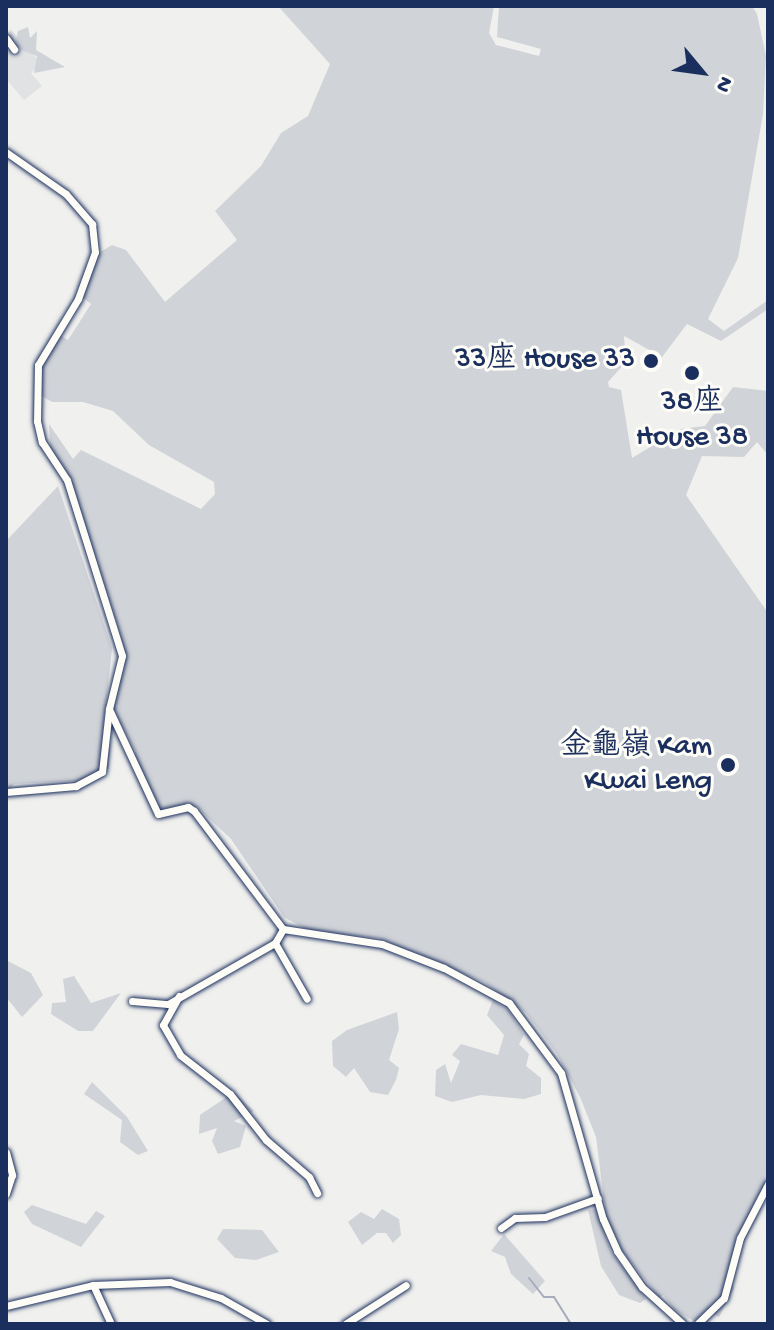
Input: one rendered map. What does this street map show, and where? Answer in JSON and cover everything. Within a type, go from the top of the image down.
[{"type":"street","points":[[6,38],[14,49]]},
{"type":"street","points":[[6,152],[78,204],[92,224],[96,242],[74,307],[38,365],[37,421],[42,442],[67,480],[119,636],[122,664],[109,709],[107,759],[97,777],[76,786],[6,792]]},
{"type":"street","points":[[109,709],[158,814],[188,807],[194,811],[283,929],[382,944],[444,968],[509,1003],[561,1073],[617,1251],[648,1294],[683,1324]]},
{"type":"street","points":[[132,1001],[155,1006],[179,996],[275,943],[283,929]]},
{"type":"street","points":[[275,943],[307,999]]},
{"type":"street","points":[[179,996],[163,1025],[180,1055],[230,1094],[266,1140],[309,1177],[317,1193]]},
{"type":"street","points":[[6,1152],[12,1175],[6,1194]]},
{"type":"street","points":[[697,1324],[730,1287],[740,1238],[768,1184]]},
{"type":"street","points":[[501,1228],[515,1218],[545,1217],[598,1198]]},
{"type":"street","points":[[6,1306],[93,1285],[170,1282],[221,1298],[267,1324]]},
{"type":"street","points":[[93,1285],[103,1317],[111,1324]]},
{"type":"street","points":[[345,1324],[406,1285]]},
{"type":"shaded area","points":[[278,6],[494,6],[489,33],[496,45],[539,56],[541,49],[497,37],[499,6],[752,6],[757,14],[766,56],[763,114],[738,258],[708,319],[724,331],[768,300],[768,309],[721,341],[687,324],[662,357],[624,336],[626,362],[608,382],[609,387],[621,390],[632,458],[680,429],[705,426],[733,387],[768,391],[768,455],[757,442],[744,457],[702,456],[686,495],[768,613],[768,1181],[735,1245],[729,1279],[734,1288],[719,1317],[708,1311],[696,1322],[675,1310],[663,1295],[659,1298],[621,1249],[606,1216],[596,1137],[580,1097],[557,1054],[526,1013],[484,982],[379,938],[309,931],[284,917],[231,839],[197,807],[187,803],[166,812],[156,806],[129,758],[136,752],[113,708],[125,660],[121,636],[70,479],[50,446],[49,424],[73,459],[81,450],[201,509],[215,494],[214,482],[149,445],[113,411],[83,402],[52,402],[38,394],[40,369],[60,335],[68,340],[91,304],[81,296],[97,254],[112,245],[126,250],[165,302],[237,240],[215,211],[261,166],[281,133],[308,116],[330,64]]},
{"type":"shaded area","points":[[28,27],[30,38],[37,31],[36,50],[65,67],[34,73],[37,56],[21,50],[16,41],[18,31]]},
{"type":"shaded area","points":[[11,30],[41,63],[31,73],[42,86],[24,100],[6,79],[6,34]]},
{"type":"shaded area","points":[[58,486],[112,648],[103,732],[110,750],[109,769],[100,768],[89,780],[14,784],[6,794],[6,541]]},
{"type":"shaded area","points":[[6,960],[31,973],[43,995],[22,1017],[6,997]]},
{"type":"shaded area","points":[[74,976],[91,1003],[121,993],[93,1031],[78,1031],[51,1014],[52,1003],[66,1002],[63,979]]},
{"type":"shaded area","points":[[493,1000],[508,1010],[524,1035],[519,1044],[529,1054],[526,1066],[541,1078],[541,1094],[524,1099],[481,1095],[452,1102],[435,1096],[436,1070],[445,1064],[451,1083],[460,1061],[452,1055],[461,1044],[498,1055],[504,1035],[487,1015]]},
{"type":"shaded area","points":[[397,1012],[399,1029],[389,1060],[399,1068],[396,1080],[388,1095],[370,1092],[354,1068],[346,1077],[333,1066],[332,1041],[347,1030]]},
{"type":"shaded area","points":[[92,1082],[127,1117],[148,1151],[138,1155],[120,1142],[122,1120],[84,1094]]},
{"type":"shaded area","points":[[234,1092],[254,1111],[234,1121],[246,1126],[240,1147],[218,1154],[212,1141],[217,1128],[199,1134],[200,1115]]},
{"type":"shaded area","points":[[32,1205],[86,1224],[96,1211],[105,1216],[81,1247],[32,1224],[24,1212]]},
{"type":"shaded area","points":[[382,1209],[399,1219],[401,1235],[393,1243],[386,1233],[377,1233],[362,1245],[348,1222],[361,1212],[374,1219]]},
{"type":"shaded area","points":[[596,1209],[611,1252],[646,1299],[640,1303],[619,1295],[601,1266],[588,1210]]},
{"type":"shaded area","points":[[223,1229],[262,1230],[279,1252],[256,1260],[235,1258],[217,1239]]},
{"type":"shaded area","points":[[504,1234],[545,1281],[533,1294],[511,1274],[505,1257],[491,1251]]},
{"type":"waterway","points":[[529,1278],[544,1297],[554,1297],[571,1324]]},
{"type":"place","name":"33座 House 33","points":[[651,361]]},
{"type":"place","name":"38座 House 38","points":[[692,373]]},
{"type":"place","name":"金龜嶺 Kam Kwai Leng","points":[[728,765]]}]
